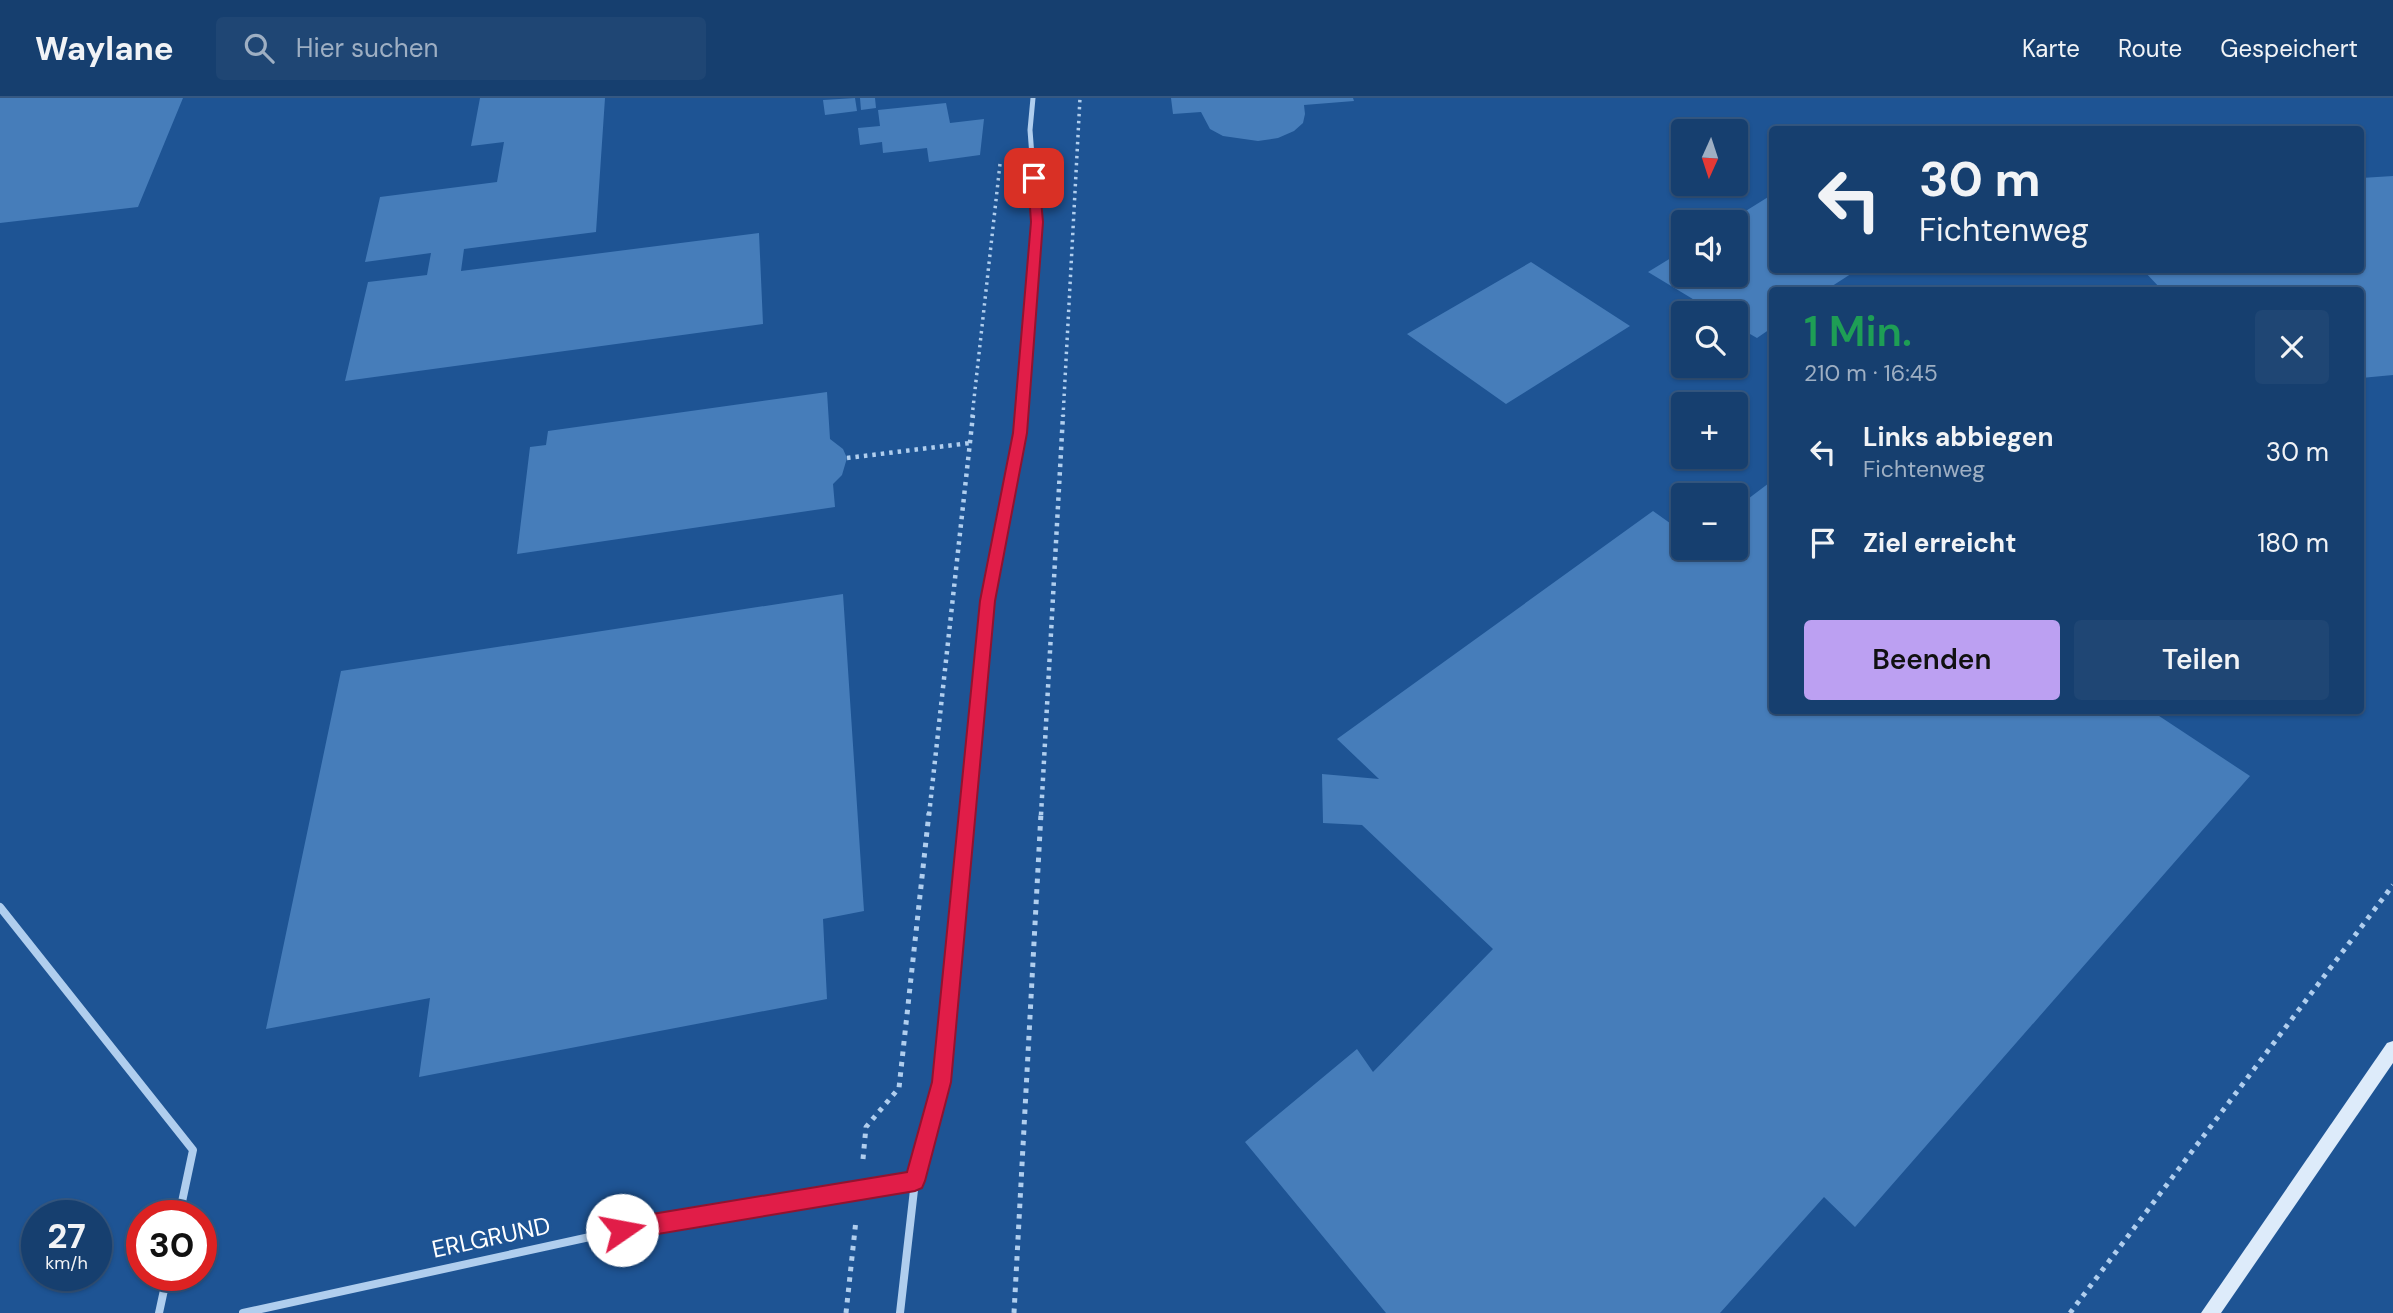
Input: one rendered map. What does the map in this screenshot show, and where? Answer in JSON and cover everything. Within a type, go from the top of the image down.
[{"type":"main road","points":[[2210,1313],[2393,1049]]},
{"type":"street","points":[[900,1313],[915,1181],[941,1082],[988,601],[1020,433],[1037,222],[1030,130],[1033,98]]},
{"type":"street","points":[[0,907],[193,1150],[182,1200]]},
{"type":"street","name":"ERLGRUND","points":[[243,1313],[649,1224],[915,1181]]},
{"type":"street","points":[[159,1313],[164,1291]]},
{"type":"path","points":[[1014,1313],[1080,98]]},
{"type":"path","points":[[846,1313],[866,1127],[899,1088],[1001,158]]},
{"type":"path","points":[[847,458],[970,443]]},
{"type":"path","points":[[2070,1313],[2393,885]]},
{"type":"building","points":[[0,98],[183,98],[138,207],[0,223]]},
{"type":"building","points":[[480,98],[605,98],[596,232],[464,249],[461,271],[759,233],[763,324],[345,381],[368,282],[427,275],[431,253],[365,262],[380,197],[497,182],[504,142],[471,146]]},
{"type":"building","points":[[855,98],[857,111],[825,115],[823,100]]},
{"type":"building","points":[[860,98],[875,98],[876,108],[861,110]]},
{"type":"building","points":[[1171,98],[1353,98],[1354,101],[1304,105],[1303,123],[1294,131],[1278,138],[1258,141],[1223,136],[1210,129],[1201,112],[1173,114]]},
{"type":"building","points":[[946,103],[950,123],[984,119],[980,155],[929,162],[927,148],[883,153],[882,142],[860,145],[858,128],[880,126],[878,110]]},
{"type":"building","points":[[2393,176],[2393,375],[2364,378],[2364,287],[2159,287],[2146,273],[2364,273],[2364,178]]},
{"type":"building","points":[[1769,196],[1769,273],[1852,273],[1831,287],[1769,287],[1769,330],[1757,338],[1748,333],[1748,301],[1696,301],[1673,287],[1748,287],[1747,210]]},
{"type":"building","points":[[1671,258],[1671,286],[1648,272]]},
{"type":"building","points":[[1531,262],[1630,326],[1506,404],[1407,334]]},
{"type":"building","points":[[827,392],[830,439],[843,449],[847,458],[842,475],[833,484],[835,507],[517,554],[530,447],[546,445],[548,431]]},
{"type":"building","points":[[1769,483],[1769,714],[2156,714],[2250,776],[1855,1227],[1824,1197],[1720,1313],[1386,1313],[1245,1142],[1357,1049],[1373,1072],[1493,949],[1362,825],[1323,823],[1322,774],[1379,779],[1337,739],[1653,511],[1671,524],[1671,560],[1748,560],[1748,499]]},
{"type":"building","points":[[843,594],[864,911],[823,919],[827,999],[419,1077],[430,998],[266,1029],[341,671]]},
{"type":"route","points":[[622,1230],[915,1181],[941,1082],[988,601],[1020,433],[1037,222],[1034,178]]}]
